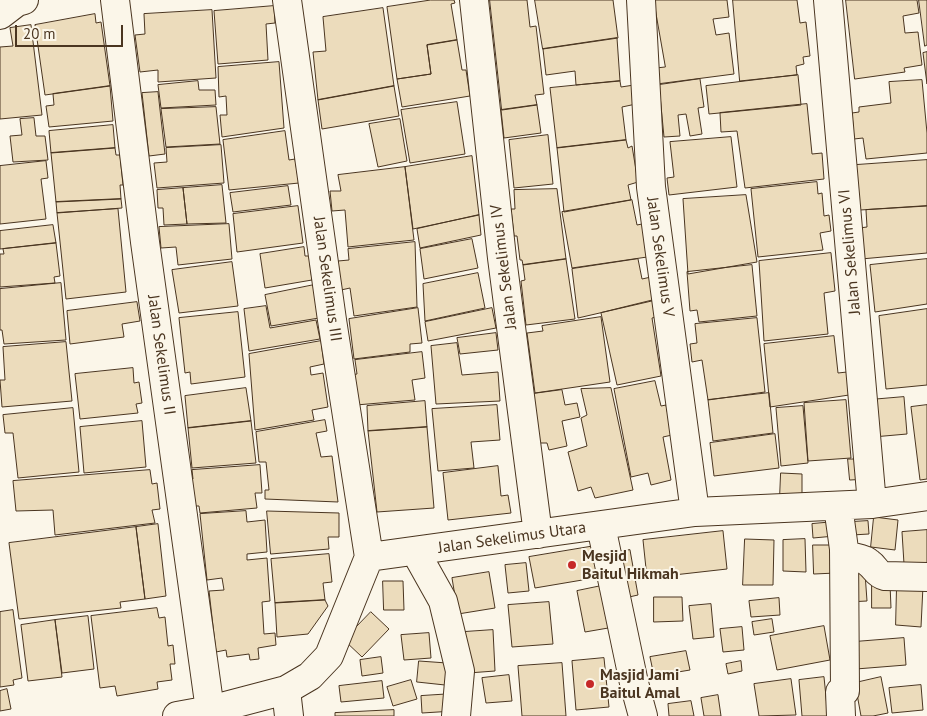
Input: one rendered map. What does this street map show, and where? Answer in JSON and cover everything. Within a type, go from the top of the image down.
[{"type":"street","name":"Jalan Sekelimus II","points":[[115,0],[146,252],[210,710]]},
{"type":"street","name":"Jalan Sekelimus III","points":[[287,0],[332,320],[370,558]]},
{"type":"street","name":"Jalan Sekelimus IV","points":[[474,0],[502,258],[538,534]]},
{"type":"street","name":"Jalan Sekelimus V","points":[[641,0],[650,187],[695,512]]},
{"type":"street","name":"Jalan Sekelimus VI","points":[[828,0],[872,504]]},
{"type":"street","name":"Jalan Sekelimus Utara","points":[[370,558],[695,512],[872,504],[927,496]]},
{"type":"street","points":[[838,506],[844,549],[845,692],[840,692],[841,716]]},
{"type":"street","points":[[601,526],[634,683],[643,716]]},
{"type":"street","points":[[844,549],[848,556],[865,560],[872,564],[878,574],[885,576],[927,577]]},
{"type":"street","points":[[415,551],[442,601],[460,671],[456,716]]},
{"type":"street","points":[[177,716],[210,710],[287,703],[329,656],[370,558]]},
{"type":"building","points":[[431,0],[454,0],[455,3],[451,4],[457,40],[427,45],[431,74],[397,79],[387,7]]},
{"type":"building","points":[[490,0],[527,0],[530,27],[536,26],[544,94],[535,95],[537,105],[502,110]]},
{"type":"building","points":[[535,0],[613,0],[618,38],[543,49]]},
{"type":"building","points":[[654,0],[727,0],[729,17],[713,19],[716,35],[729,33],[734,74],[657,84],[656,68],[665,67]]},
{"type":"building","points":[[733,0],[797,0],[800,23],[806,22],[810,56],[803,57],[804,64],[796,66],[797,75],[740,81]]},
{"type":"building","points":[[846,0],[917,0],[919,13],[903,16],[905,33],[918,32],[922,65],[904,68],[905,72],[855,79]]},
{"type":"building","points":[[919,0],[927,0],[927,45],[925,46]]},
{"type":"building","points":[[274,6],[275,23],[266,24],[268,60],[218,64],[214,11]]},
{"type":"building","points":[[383,8],[394,86],[318,100],[313,52],[326,51],[323,17]]},
{"type":"building","points":[[212,10],[216,78],[158,82],[158,70],[140,72],[135,35],[145,34],[144,14]]},
{"type":"building","points":[[95,14],[96,23],[101,22],[110,86],[45,95],[35,25]]},
{"type":"building","points":[[31,25],[42,115],[0,119],[0,47],[13,46],[10,28]]},
{"type":"building","points":[[617,38],[620,81],[576,85],[575,71],[546,75],[543,49]]},
{"type":"building","points":[[457,40],[462,70],[466,70],[470,96],[402,107],[397,79],[431,74],[427,45]]},
{"type":"building","points":[[927,52],[927,84],[923,53]]},
{"type":"building","points":[[279,62],[284,128],[222,137],[220,115],[227,115],[226,96],[219,97],[218,67]]},
{"type":"building","points":[[798,75],[801,105],[709,114],[706,86]]},
{"type":"building","points":[[700,79],[704,107],[698,108],[702,134],[690,136],[686,114],[678,115],[680,136],[664,137],[659,85]]},
{"type":"building","points":[[922,80],[927,153],[866,159],[863,138],[854,139],[852,113],[859,112],[859,107],[891,103],[889,82]]},
{"type":"building","points":[[198,81],[199,90],[215,90],[216,105],[161,108],[158,85]]},
{"type":"building","points":[[620,81],[621,87],[634,85],[636,104],[622,107],[626,140],[557,148],[550,88]]},
{"type":"building","points":[[110,86],[113,121],[49,127],[46,106],[54,105],[53,94]]},
{"type":"building","points":[[394,86],[399,116],[322,129],[318,100]]},
{"type":"building","points":[[158,92],[165,154],[149,156],[142,93]]},
{"type":"building","points":[[457,102],[465,154],[410,163],[401,110]]},
{"type":"building","points":[[807,104],[812,154],[822,153],[824,179],[745,188],[737,131],[721,132],[720,113]]},
{"type":"building","points":[[537,105],[541,133],[504,138],[501,110]]},
{"type":"building","points":[[216,107],[220,144],[166,147],[161,109]]},
{"type":"building","points":[[34,118],[36,136],[45,136],[48,160],[13,162],[10,136],[22,135],[20,119]]},
{"type":"building","points":[[400,119],[407,161],[378,167],[369,124]]},
{"type":"building","points":[[113,125],[115,148],[51,153],[49,131]]},
{"type":"building","points":[[285,131],[289,160],[295,159],[299,183],[229,190],[223,140]]},
{"type":"building","points":[[548,135],[553,184],[514,188],[509,140]]},
{"type":"building","points":[[731,137],[737,187],[669,195],[667,178],[674,177],[670,142]]},
{"type":"building","points":[[626,140],[628,148],[632,146],[638,182],[628,185],[631,200],[564,212],[557,148]]},
{"type":"building","points":[[221,145],[224,183],[157,188],[154,163],[167,162],[166,148]]},
{"type":"building","points":[[115,148],[116,155],[120,155],[123,185],[120,185],[121,199],[56,202],[51,153]]},
{"type":"building","points":[[472,156],[479,215],[413,229],[405,167]]},
{"type":"building","points":[[927,160],[927,206],[860,210],[856,165]]},
{"type":"building","points":[[46,161],[48,178],[41,179],[46,219],[0,224],[0,166]]},
{"type":"building","points":[[405,167],[414,240],[348,247],[345,210],[332,211],[330,191],[341,191],[338,175]]},
{"type":"building","points":[[817,182],[818,194],[822,193],[824,216],[829,215],[831,231],[820,233],[823,250],[758,257],[751,189]]},
{"type":"building","points":[[222,185],[226,223],[187,224],[183,188]]},
{"type":"building","points":[[288,186],[291,205],[233,212],[230,193]]},
{"type":"building","points":[[183,188],[187,224],[164,225],[163,208],[158,208],[157,190]]},
{"type":"building","points":[[557,189],[566,259],[523,265],[522,260],[520,260],[517,236],[514,236],[511,209],[515,209],[514,190]]},
{"type":"building","points":[[746,195],[757,262],[688,274],[683,199]]},
{"type":"building","points":[[121,199],[122,208],[57,213],[56,202]]},
{"type":"building","points":[[632,200],[637,225],[642,224],[654,256],[572,268],[562,212]]},
{"type":"building","points":[[298,206],[303,243],[237,252],[233,214]]},
{"type":"building","points":[[927,206],[927,253],[861,259],[859,228],[867,227],[866,210]]},
{"type":"building","points":[[118,209],[126,292],[66,299],[57,213]]},
{"type":"building","points":[[479,215],[481,235],[420,248],[417,229]]},
{"type":"building","points":[[229,224],[232,259],[178,265],[176,247],[161,248],[159,227]]},
{"type":"building","points":[[53,225],[56,243],[0,249],[0,231]]},
{"type":"building","points":[[472,239],[478,268],[424,279],[420,249]]},
{"type":"building","points":[[415,242],[417,307],[354,316],[350,288],[341,290],[338,261],[349,260],[348,249]]},
{"type":"building","points":[[56,243],[60,276],[54,277],[55,283],[0,287],[0,254],[4,254],[3,249]]},
{"type":"building","points":[[304,247],[305,256],[309,256],[312,280],[265,288],[260,254]]},
{"type":"building","points":[[831,253],[835,291],[824,293],[828,334],[764,341],[759,261]]},
{"type":"building","points":[[566,259],[575,319],[526,325],[521,281],[525,280],[523,265]]},
{"type":"building","points":[[638,259],[642,279],[651,277],[656,300],[578,318],[572,269]]},
{"type":"building","points":[[927,259],[927,304],[875,312],[870,265]]},
{"type":"building","points":[[232,262],[238,306],[179,313],[172,270]]},
{"type":"building","points":[[752,265],[757,316],[699,322],[697,310],[690,311],[687,272]]},
{"type":"building","points":[[478,273],[485,308],[425,321],[423,284]]},
{"type":"building","points":[[61,283],[66,340],[4,344],[2,330],[0,330],[0,289]]},
{"type":"building","points":[[314,285],[319,318],[271,326],[265,295]]},
{"type":"building","points":[[658,299],[661,316],[652,318],[661,376],[617,385],[601,313]]},
{"type":"building","points":[[137,302],[140,321],[122,324],[124,337],[70,344],[67,311]]},
{"type":"building","points":[[266,306],[270,328],[316,320],[320,339],[249,351],[244,309]]},
{"type":"building","points":[[418,308],[422,343],[410,344],[410,352],[354,359],[349,319]]},
{"type":"building","points":[[492,308],[496,328],[428,341],[425,322]]},
{"type":"building","points":[[927,309],[927,385],[886,389],[879,316]]},
{"type":"building","points":[[238,312],[245,377],[191,384],[190,372],[185,373],[179,318]]},
{"type":"building","points":[[601,317],[610,382],[535,393],[527,333],[543,331],[542,326]]},
{"type":"building","points":[[757,318],[765,392],[708,400],[702,360],[692,362],[690,344],[697,343],[695,324]]},
{"type":"building","points":[[496,333],[498,350],[460,354],[457,338]]},
{"type":"building","points":[[834,336],[838,373],[847,372],[849,395],[770,407],[764,344]]},
{"type":"building","points":[[321,341],[324,364],[310,367],[311,375],[323,373],[328,407],[312,410],[314,420],[255,430],[249,354]]},
{"type":"building","points":[[66,342],[72,401],[2,407],[0,380],[5,380],[3,347]]},
{"type":"building","points":[[457,343],[462,375],[498,372],[500,401],[436,404],[431,346]]},
{"type":"building","points":[[422,352],[425,378],[412,380],[415,400],[356,405],[351,375],[357,374],[355,360]]},
{"type":"building","points":[[133,368],[134,383],[139,382],[142,403],[136,404],[138,413],[80,419],[75,374]]},
{"type":"building","points":[[655,381],[661,406],[666,405],[672,435],[663,437],[671,480],[651,485],[648,473],[631,477],[614,389]]},
{"type":"building","points":[[246,388],[251,421],[188,428],[185,396]]},
{"type":"building","points":[[611,388],[633,490],[595,498],[591,487],[578,491],[568,452],[587,446],[581,418],[587,415],[581,389]]},
{"type":"building","points":[[562,390],[565,405],[577,403],[580,417],[562,421],[567,446],[549,450],[547,443],[540,443],[532,394]]},
{"type":"building","points":[[769,393],[773,433],[713,441],[708,400]]},
{"type":"building","points":[[904,397],[907,434],[873,437],[869,400]]},
{"type":"building","points":[[846,400],[851,458],[808,461],[804,403]]},
{"type":"building","points":[[425,401],[427,427],[368,431],[367,406]]},
{"type":"building","points":[[497,405],[500,440],[471,442],[474,468],[438,471],[432,409]]},
{"type":"building","points":[[927,405],[927,479],[920,480],[911,407]]},
{"type":"building","points":[[803,406],[808,463],[781,466],[776,408]]},
{"type":"building","points":[[73,408],[79,472],[18,478],[13,433],[5,433],[3,415]]},
{"type":"building","points":[[325,420],[327,431],[316,433],[321,457],[332,456],[338,502],[265,499],[265,490],[269,490],[266,462],[259,462],[256,432]]},
{"type":"building","points":[[142,421],[146,467],[84,473],[80,427]]},
{"type":"building","points":[[251,421],[256,463],[192,468],[188,428]]},
{"type":"building","points":[[427,427],[434,508],[377,512],[368,431]]},
{"type":"building","points":[[775,434],[779,468],[714,476],[710,443]]},
{"type":"building","points":[[848,459],[867,459],[868,479],[850,480]]},
{"type":"building","points":[[260,465],[262,493],[255,493],[257,508],[200,513],[199,506],[193,506],[190,480],[193,479],[192,470]]},
{"type":"building","points":[[498,466],[501,496],[508,495],[511,513],[448,520],[443,473]]},
{"type":"building","points":[[150,470],[152,484],[157,483],[160,509],[152,510],[155,523],[55,535],[53,510],[16,511],[13,481]]},
{"type":"building","points":[[781,473],[802,474],[802,498],[780,497]]},
{"type":"building","points":[[246,511],[247,522],[265,520],[267,552],[247,554],[247,560],[267,558],[270,601],[262,602],[264,634],[275,633],[276,645],[258,648],[259,659],[250,660],[249,654],[227,657],[226,650],[216,652],[209,591],[224,590],[222,578],[207,580],[200,514]]},
{"type":"building","points":[[267,511],[339,513],[339,537],[328,537],[329,549],[271,554]]},
{"type":"building","points":[[874,517],[898,520],[895,550],[871,547]]},
{"type":"building","points":[[868,521],[869,534],[852,535],[851,522]]},
{"type":"building","points":[[834,522],[835,536],[813,538],[812,524]]},
{"type":"building","points":[[158,524],[166,596],[145,599],[136,527]]},
{"type":"building","points":[[136,527],[145,599],[120,602],[121,608],[19,619],[9,543]]},
{"type":"building","points":[[927,530],[927,563],[904,564],[902,532]]},
{"type":"building","points":[[723,531],[727,569],[647,578],[643,540]]},
{"type":"building","points":[[745,539],[774,540],[773,585],[743,585]]},
{"type":"building","points":[[805,539],[806,572],[783,571],[783,540]]},
{"type":"building","points":[[601,545],[606,576],[535,588],[529,557]]},
{"type":"building","points":[[813,545],[836,545],[836,573],[814,574]]},
{"type":"building","points":[[630,550],[638,595],[620,599],[612,553]]},
{"type":"building","points":[[329,554],[332,582],[323,583],[325,600],[275,603],[271,559]]},
{"type":"building","points":[[526,563],[529,591],[508,593],[505,565]]},
{"type":"building","points":[[489,572],[495,608],[458,614],[452,578]]},
{"type":"building","points":[[865,573],[867,601],[847,602],[846,574]]},
{"type":"building","points":[[383,581],[403,581],[404,610],[384,610]]},
{"type":"building","points":[[872,584],[890,584],[891,608],[872,608]]},
{"type":"building","points":[[606,585],[614,627],[585,632],[577,591]]},
{"type":"building","points":[[897,585],[923,586],[921,627],[896,625]]},
{"type":"building","points":[[654,597],[682,597],[683,621],[654,622]]},
{"type":"building","points":[[779,598],[780,615],[751,617],[749,601]]},
{"type":"building","points":[[325,600],[328,606],[308,634],[277,637],[275,603]]},
{"type":"building","points":[[549,602],[553,644],[512,647],[508,605]]},
{"type":"building","points":[[711,604],[714,637],[693,639],[689,606]]},
{"type":"building","points":[[157,608],[159,618],[165,617],[168,646],[173,645],[175,664],[170,664],[172,680],[157,682],[158,689],[117,696],[115,686],[100,688],[91,616]]},
{"type":"building","points":[[13,610],[22,678],[13,680],[14,685],[0,687],[0,612]]},
{"type":"building","points":[[371,612],[389,629],[362,657],[344,640]]},
{"type":"building","points":[[88,616],[94,669],[62,673],[55,620]]},
{"type":"building","points":[[772,619],[774,632],[754,635],[752,622]]},
{"type":"building","points":[[55,620],[62,677],[28,681],[21,625]]},
{"type":"building","points":[[824,626],[830,660],[777,670],[770,636]]},
{"type":"building","points":[[742,627],[744,650],[723,652],[720,629]]},
{"type":"building","points":[[493,630],[495,671],[468,673],[464,632]]},
{"type":"building","points":[[429,633],[431,658],[404,660],[401,635]]},
{"type":"building","points":[[904,638],[906,665],[856,669],[854,642]]},
{"type":"building","points":[[686,651],[690,670],[654,676],[650,657]]},
{"type":"building","points":[[381,657],[383,673],[362,676],[360,660]]},
{"type":"building","name":"Masjid Jami Baitul Amal","points":[[604,658],[609,707],[576,710],[572,661]]},
{"type":"building","points":[[419,661],[447,663],[445,685],[417,682]]},
{"type":"building","points":[[741,661],[742,671],[728,674],[726,664]]},
{"type":"building","points":[[562,663],[566,716],[522,716],[518,666]]},
{"type":"building","points":[[509,675],[512,701],[486,703],[482,678]]},
{"type":"building","points":[[824,677],[828,716],[802,716],[799,680]]},
{"type":"building","points":[[881,677],[888,713],[861,716],[855,683]]},
{"type":"building","points":[[791,679],[796,715],[759,716],[754,684]]},
{"type":"building","points":[[411,680],[417,699],[393,706],[387,687]]},
{"type":"building","points":[[382,681],[384,698],[341,702],[339,686]]},
{"type":"building","points":[[921,685],[923,710],[892,713],[889,688]]},
{"type":"building","points":[[7,689],[11,709],[0,711],[0,691]]},
{"type":"building","points":[[452,694],[454,711],[422,713],[421,696]]},
{"type":"building","points":[[718,695],[721,716],[704,716],[701,698]]},
{"type":"building","points":[[691,701],[694,716],[669,716],[668,704]]},
{"type":"building","points":[[394,710],[394,716],[335,716],[335,713]]},
{"type":"place","name":"Mesjid Baitul Hikmah","points":[[572,565]]},
{"type":"place","name":"Masjid Jami Baitul Amal","points":[[590,684]]}]
